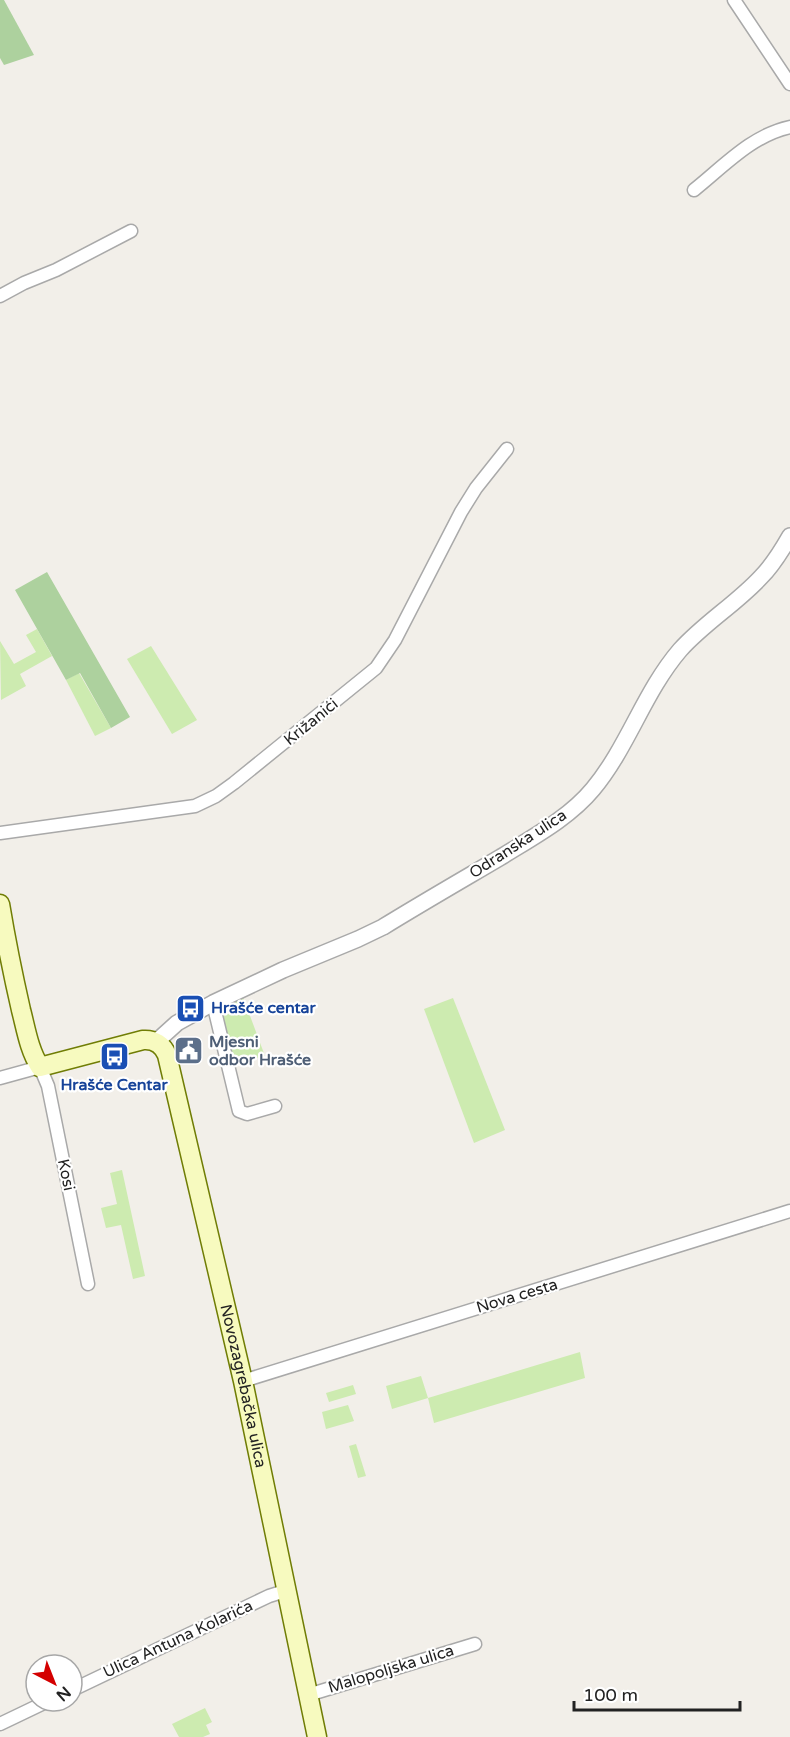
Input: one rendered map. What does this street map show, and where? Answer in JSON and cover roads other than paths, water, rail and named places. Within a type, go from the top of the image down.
[{"type":"main road","points":[[0,904],[23,1017],[33,1054],[40,1067],[143,1040],[156,1042]]},
{"type":"main road","name":"Novozagrebačka ulica","points":[[156,1042],[165,1051],[169,1060],[243,1380],[316,1737]]},
{"type":"street","points":[[734,0],[790,84]]},
{"type":"street","points":[[694,190],[744,149],[778,129],[790,127]]},
{"type":"street","points":[[0,296],[130,231]]},
{"type":"street","name":"Križanići","points":[[0,833],[195,806],[216,796],[234,783],[376,668],[396,640],[461,512],[476,488],[507,449]]},
{"type":"street","name":"Odranska ulica","points":[[156,1042],[177,1023],[213,1003],[383,927],[542,832],[573,809],[591,792],[613,762],[655,685],[673,660],[704,627],[761,577],[790,536]]},
{"type":"street","points":[[213,1003],[239,1111],[247,1114],[275,1106]]},
{"type":"street","points":[[0,1077],[40,1067]]},
{"type":"street","name":"Kosi","points":[[40,1067],[48,1086],[88,1284]]},
{"type":"street","name":"Nova cesta","points":[[243,1380],[790,1211]]},
{"type":"street","name":"Ulica Antuna Kolarića","points":[[84,1684],[285,1591]]},
{"type":"street","name":"Malopoljska ulica","points":[[308,1695],[475,1644]]},
{"type":"street","points":[[0,1724],[24,1712]]},
{"type":"place","name":"Hrašće centar","points":[[190,1008]]},
{"type":"place","name":"Mjesni odbor Hrašće","points":[[188,1051]]},
{"type":"place","name":"Hrašće Centar","points":[[114,1057]]}]
